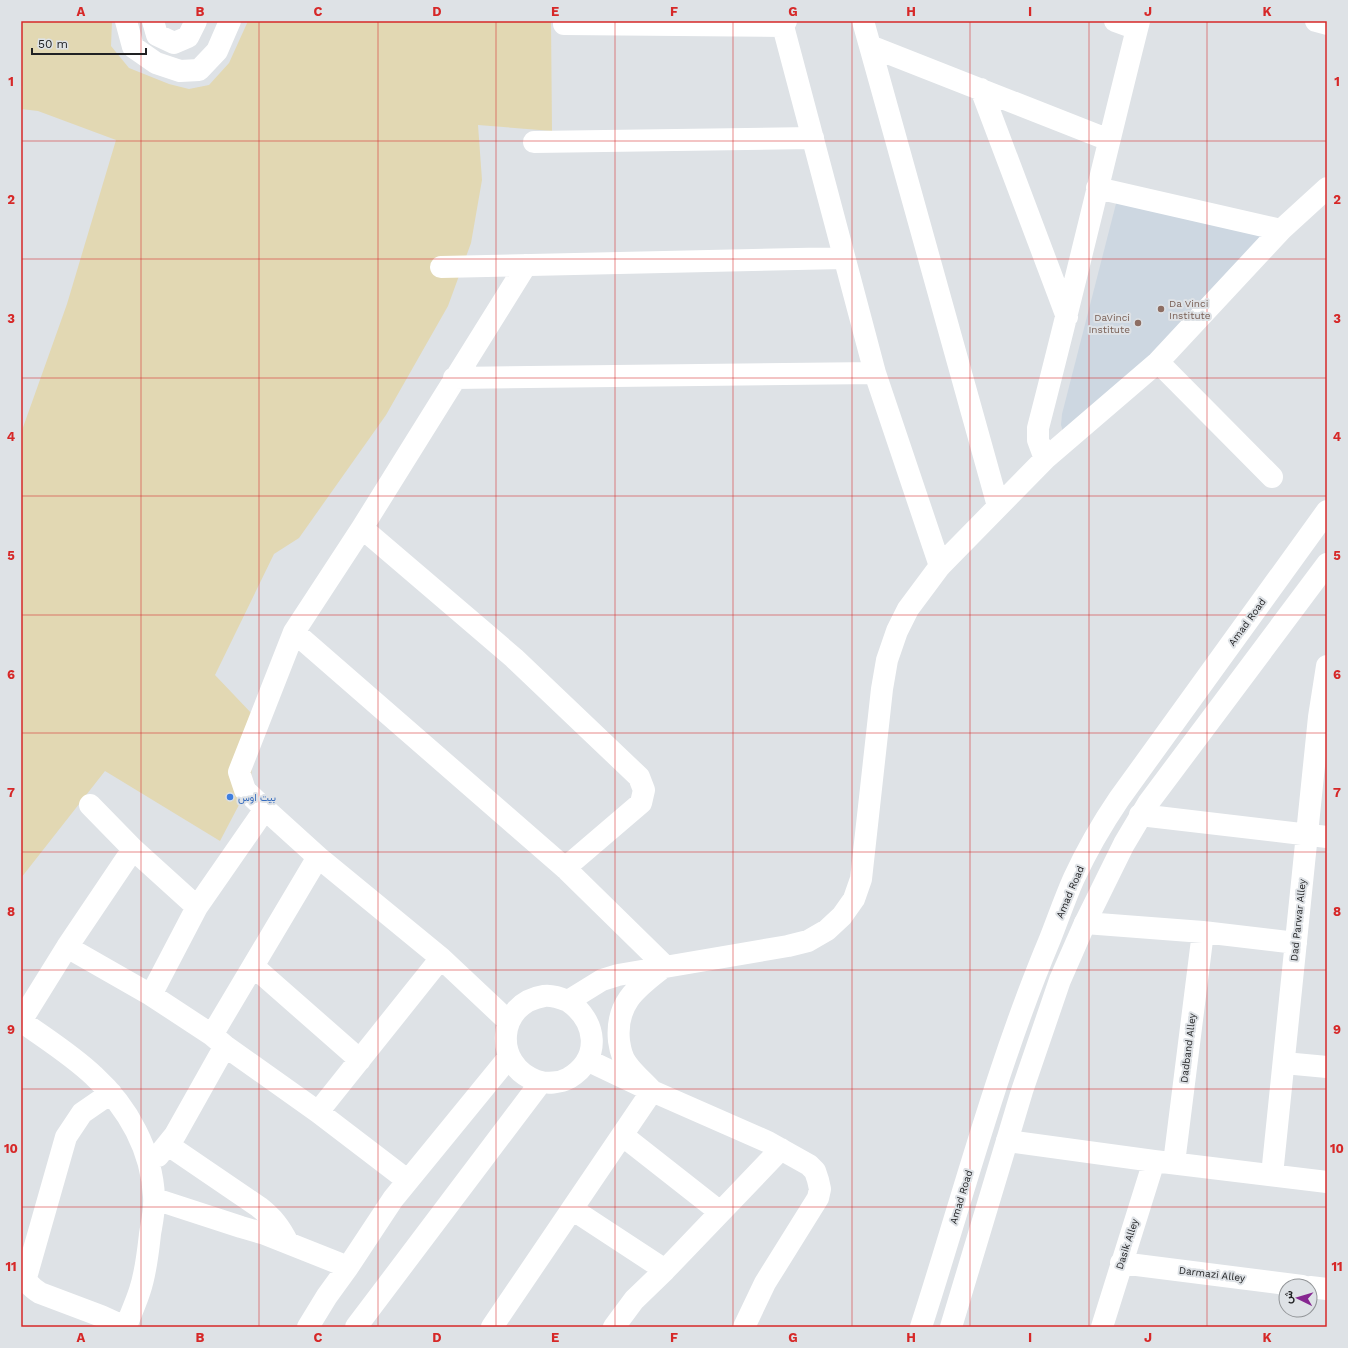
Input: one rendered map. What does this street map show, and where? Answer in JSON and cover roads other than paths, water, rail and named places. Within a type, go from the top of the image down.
[{"type":"street","points":[[126,21],[133,47],[156,63],[180,71],[199,70],[217,51],[230,21]]},
{"type":"street","points":[[153,21],[157,35],[174,43],[188,37],[196,21]]},
{"type":"street","points":[[863,21],[998,506]]},
{"type":"street","points":[[1045,459],[1038,440],[1038,428],[1067,317],[1097,188],[1138,25],[1115,21]]},
{"type":"street","points":[[1316,21],[1327,24]]},
{"type":"street","points":[[564,24],[785,23],[813,138],[875,373],[940,566]]},
{"type":"street","points":[[870,46],[1109,140]]},
{"type":"street","points":[[981,89],[1067,317]]},
{"type":"street","points":[[534,142],[813,138]]},
{"type":"street","points":[[1097,188],[1281,230]]},
{"type":"street","points":[[568,1001],[602,980],[618,975],[788,946],[808,941],[827,930],[842,916],[854,899],[861,879],[878,720],[887,660],[896,631],[908,609],[940,566],[998,506],[1045,459],[1158,362],[1281,230],[1327,188]]},
{"type":"street","points":[[441,267],[844,258]]},
{"type":"street","points":[[509,1022],[440,958],[318,857],[245,790],[239,772],[294,632],[362,528],[454,378],[526,265]]},
{"type":"street","points":[[1158,362],[1272,477]]},
{"type":"street","points":[[454,378],[875,373]]},
{"type":"street","name":"Amad Road","points":[[924,1319],[1008,1047],[1074,877],[1095,837],[1119,799],[1327,511]]},
{"type":"street","points":[[362,528],[514,658],[639,777],[644,790],[641,803],[565,868]]},
{"type":"street","points":[[924,1319],[952,1323],[1022,1091],[1060,980],[1085,924],[1124,844],[1140,815],[1327,564]]},
{"type":"street","points":[[294,632],[565,868],[665,966]]},
{"type":"street","name":"Dad Parwar Alley","points":[[1272,1175],[1296,943],[1317,836],[1327,666]]},
{"type":"street","points":[[90,805],[133,849],[197,907]]},
{"type":"street","points":[[151,995],[197,907],[266,809]]},
{"type":"street","points":[[1140,815],[1317,836]]},
{"type":"street","points":[[111,1093],[82,1113],[66,1137],[23,1276],[31,1288],[40,1294],[102,1316],[125,1327],[140,1291],[149,1249],[155,1199],[152,1169],[142,1142],[128,1116],[111,1093],[85,1068],[21,1021],[67,948],[133,849]]},
{"type":"street","points":[[152,1169],[159,1154],[175,1135],[253,966],[318,857]]},
{"type":"street","points":[[1085,924],[1203,932],[1296,943]]},
{"type":"street","name":"Dadband Alley","points":[[1164,1162],[1203,932]]},
{"type":"street","points":[[67,948],[151,995],[318,1112],[407,1180]]},
{"type":"street","points":[[318,1112],[440,958]]},
{"type":"street","points":[[253,966],[360,1060]]},
{"type":"street","points":[[652,1091],[626,1063],[620,1048],[618,1032],[621,1015],[627,1000],[637,988],[665,966]]},
{"type":"street","points":[[545,996],[557,997],[568,1001],[577,1007],[585,1016],[590,1026],[592,1038],[591,1049],[587,1060],[579,1071],[568,1078],[555,1083],[541,1082],[528,1078],[520,1072],[509,1057],[506,1046],[506,1034],[509,1022],[519,1008],[534,999],[545,996]]},
{"type":"street","points":[[308,1327],[327,1296],[407,1180],[509,1057]]},
{"type":"street","points":[[587,1060],[652,1091],[768,1142],[808,1165],[814,1172],[820,1189],[818,1198],[769,1276],[744,1327]]},
{"type":"street","points":[[1284,1063],[1327,1068]]},
{"type":"street","points":[[356,1327],[541,1082]]},
{"type":"street","points":[[492,1327],[652,1091]]},
{"type":"street","points":[[622,1135],[720,1212]]},
{"type":"street","points":[[1007,1140],[1164,1162],[1327,1182]]},
{"type":"street","points":[[168,1145],[259,1207],[271,1217],[281,1229],[288,1243]]},
{"type":"street","points":[[614,1327],[634,1300],[665,1270],[780,1149]]},
{"type":"street","name":"Dasik Alley","points":[[1102,1327],[1121,1263],[1164,1162]]},
{"type":"street","points":[[155,1199],[265,1234],[348,1267]]},
{"type":"street","points":[[572,1209],[665,1270]]},
{"type":"street","name":"Darmazi Alley","points":[[1121,1263],[1278,1283]]},
{"type":"place","name":"Da Vinci Institute","points":[[1161,309]]},
{"type":"place","name":"DaVinci Institute","points":[[1138,323]]},
{"type":"place","name":"بيت اوس","points":[[230,797]]}]
